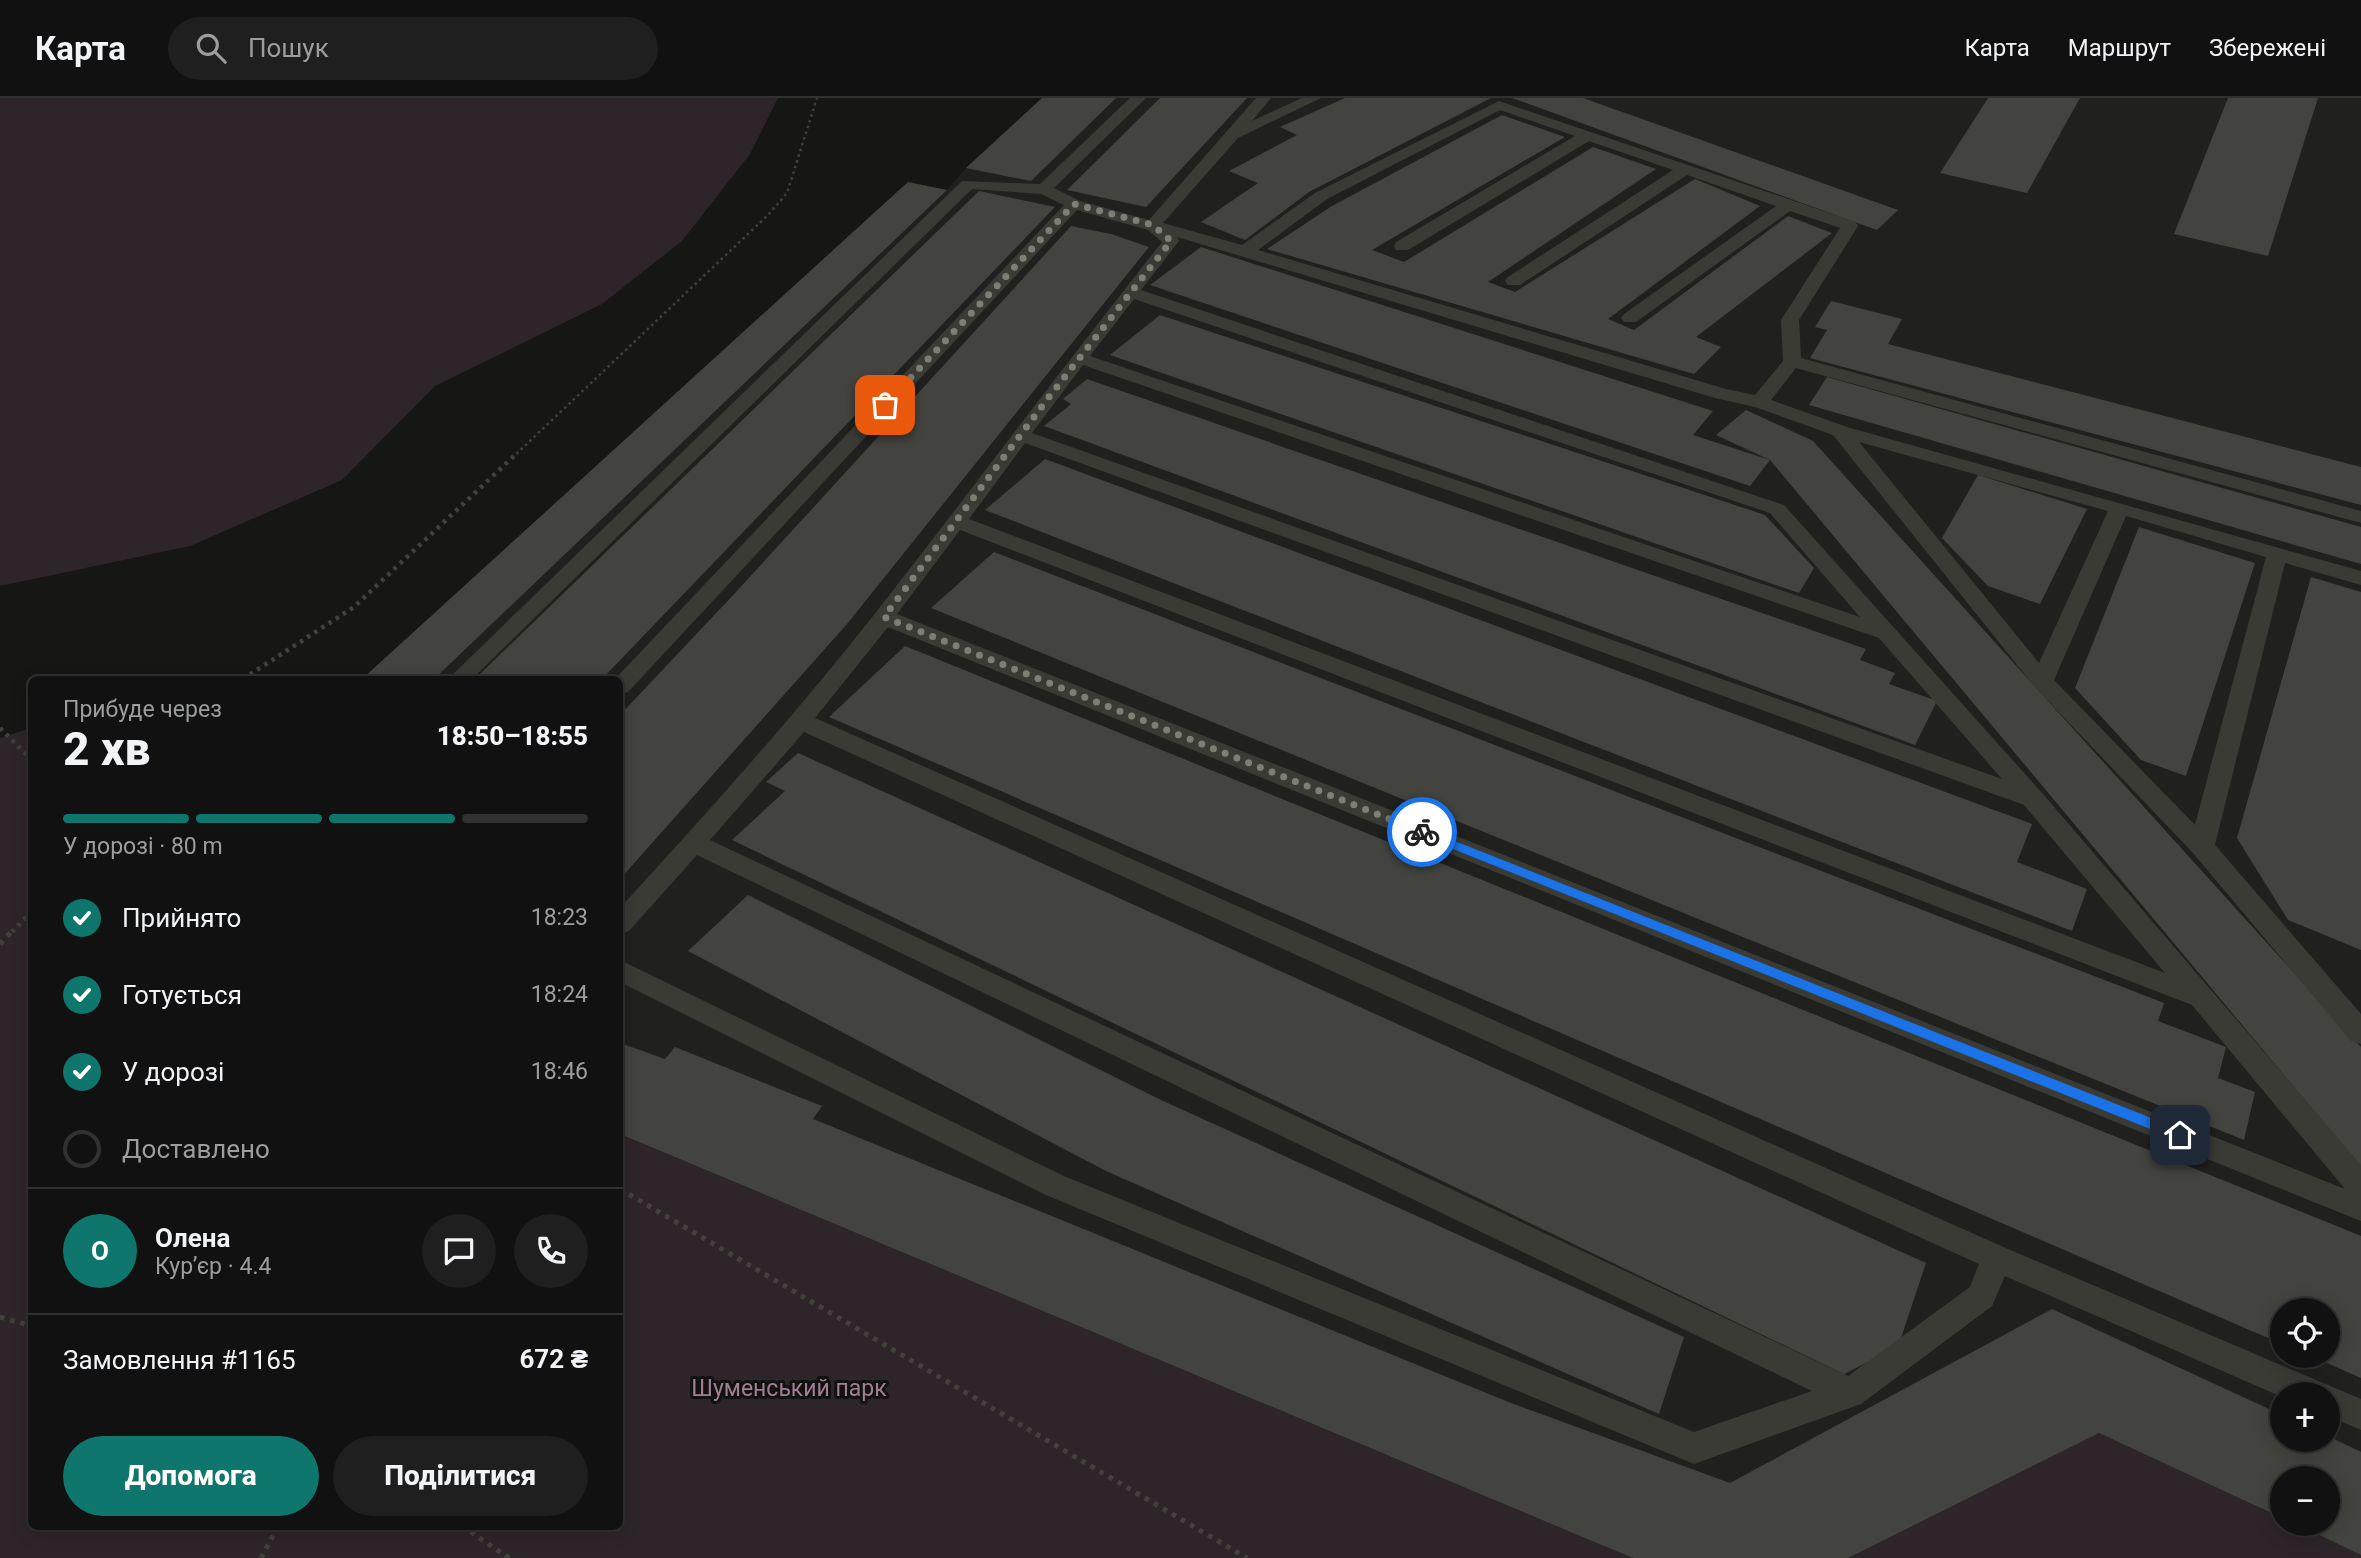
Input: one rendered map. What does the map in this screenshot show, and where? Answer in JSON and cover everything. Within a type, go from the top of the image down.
[{"type":"lane","points":[[1044,188],[1139,98]]},
{"type":"lane","points":[[1153,225],[1264,98]]},
{"type":"lane","points":[[1226,139],[1314,98]]},
{"type":"lane","points":[[1245,251],[1321,196],[1499,105],[1585,137],[1850,226],[1790,320],[1792,360],[1760,401]]},
{"type":"lane","points":[[1402,246],[1585,137]]},
{"type":"lane","points":[[1514,281],[1686,169]]},
{"type":"lane","points":[[462,676],[968,184],[1044,188],[1074,204],[1245,251],[1722,394],[1760,401],[1840,430],[2361,578]]},
{"type":"lane","points":[[623,684],[1074,204]]},
{"type":"lane","points":[[1630,318],[1788,205]]},
{"type":"lane","points":[[623,921],[800,721],[884,617],[1020,435],[1132,293],[1171,241],[1153,225]]},
{"type":"lane","points":[[1132,293],[1777,509],[2034,800],[2197,996],[2361,1186]]},
{"type":"lane","points":[[1079,358],[1890,634]]},
{"type":"lane","points":[[1792,360],[2361,517]]},
{"type":"lane","points":[[1840,430],[2042,681],[2202,847],[2361,1033]]},
{"type":"lane","points":[[1020,435],[2034,800]]},
{"type":"lane","points":[[2042,681],[2120,508]]},
{"type":"lane","points":[[956,521],[2197,996]]},
{"type":"lane","points":[[2202,847],[2277,554]]},
{"type":"lane","points":[[884,617],[2361,1208]]},
{"type":"lane","points":[[800,721],[1997,1258],[2284,1382]]},
{"type":"lane","points":[[694,843],[1850,1393]]},
{"type":"lane","points":[[623,971],[1056,1186],[1694,1448],[1850,1393],[1981,1296],[1997,1258]]},
{"type":"lane","points":[[2340,1406],[2361,1415]]},
{"type":"path","points":[[248,676],[354,607],[768,215],[787,193],[817,98]]},
{"type":"path","points":[[0,728],[28,756]]},
{"type":"path","points":[[0,944],[28,915]]},
{"type":"path","points":[[623,1191],[1247,1558]]},
{"type":"path","points":[[0,1317],[28,1325]]},
{"type":"path","points":[[261,1558],[276,1530]]},
{"type":"path","points":[[468,1530],[509,1558]]},
{"type":"shaded area","points":[[1042,98],[2361,98],[2361,1555],[2321,1536],[2340,1536],[2340,1466],[2270,1466],[2270,1512],[2099,1433],[1848,1558],[1633,1558],[623,1135],[623,676],[365,676],[908,182],[947,190],[966,168]]},
{"type":"green space","points":[[0,98],[778,98],[750,154],[682,241],[602,304],[435,386],[342,480],[190,546],[0,586]]},
{"type":"green space","name":"Шуменський парк","points":[[28,729],[28,1530],[623,1530],[623,1135],[1542,1520],[1640,1558],[0,1558],[0,738]]},
{"type":"green space","points":[[2099,1433],[2270,1512],[2270,1536],[2321,1536],[2361,1555],[2361,1558],[1837,1558]]},
{"type":"building","points":[[1042,98],[1116,98],[1031,181],[966,168]]},
{"type":"building","points":[[1160,98],[1247,98],[1146,207],[1067,190]]},
{"type":"building","points":[[1345,98],[1491,98],[1309,192],[1245,240],[1201,222],[1258,183],[1229,171],[1297,135],[1280,127]]},
{"type":"building","points":[[1512,98],[1583,98],[1898,210],[1877,230]]},
{"type":"building","points":[[1988,98],[2080,98],[2027,193],[1940,173]]},
{"type":"building","points":[[2228,98],[2318,98],[2268,256],[2174,234]]},
{"type":"building","points":[[1502,115],[1565,137],[1372,250],[1404,262],[1593,147],[1656,169],[1488,282],[1515,292],[1695,179],[1760,206],[1608,319],[1634,330],[1788,216],[1832,233],[1696,337],[1721,347],[1694,374],[1267,249],[1332,206]]},
{"type":"building","points":[[908,182],[947,190],[437,676],[365,676]]},
{"type":"building","points":[[979,191],[1055,207],[605,676],[478,676]]},
{"type":"building","points":[[1071,226],[1111,234],[1149,247],[847,624],[623,876],[623,712]]},
{"type":"building","points":[[1201,247],[1713,411],[1693,435],[1770,460],[1750,486],[1150,285]]},
{"type":"building","points":[[1831,301],[1902,319],[1888,344],[2361,467],[2361,505],[1810,358],[1827,330],[1815,327]]},
{"type":"building","points":[[1160,315],[1765,515],[1814,568],[1799,593],[1110,355]]},
{"type":"building","points":[[1827,377],[2361,527],[2361,564],[1809,405]]},
{"type":"building","points":[[1087,379],[1866,649],[1860,660],[1895,673],[1889,684],[1937,701],[1915,745],[1044,426],[1071,404],[1063,399]]},
{"type":"building","points":[[1746,410],[1813,441],[2361,1047],[2361,1167],[1770,460],[1716,435]]},
{"type":"building","points":[[1045,459],[2032,824],[2017,862],[2087,889],[2072,931],[985,510]]},
{"type":"building","points":[[1978,475],[2087,509],[2040,604],[1988,586],[1942,538]]},
{"type":"building","points":[[2139,527],[2255,563],[2186,776],[2141,760],[2075,688]]},
{"type":"building","points":[[994,552],[2164,1003],[2158,1021],[2226,1047],[2218,1078],[2255,1092],[2244,1140],[931,608]]},
{"type":"building","points":[[2311,577],[2361,592],[2361,950],[2288,920],[2237,838]]},
{"type":"building","points":[[905,646],[2361,1236],[2361,1378],[2338,1368],[2340,1298],[2270,1298],[2270,1339],[829,717]]},
{"type":"building","points":[[798,753],[1926,1263],[1898,1347],[1844,1374],[732,840],[785,791],[766,782]]},
{"type":"building","points":[[748,895],[1161,1100],[1684,1337],[1659,1414],[1106,1171],[688,951]]},
{"type":"building","points":[[623,1044],[665,1059],[675,1047],[822,1106],[813,1119],[1511,1403],[1730,1483],[2052,1309],[2270,1409],[2270,1452],[2340,1452],[2340,1442],[2361,1452],[2361,1555],[2321,1536],[2340,1536],[2340,1466],[2270,1466],[2270,1512],[2099,1433],[1848,1558],[1633,1558],[623,1135]]},
{"type":"way so far","points":[[885,405],[1074,204],[1153,225],[1171,241],[1049,397],[884,617],[1422,832]]},
{"type":"route","points":[[1422,832],[2180,1135]]}]
